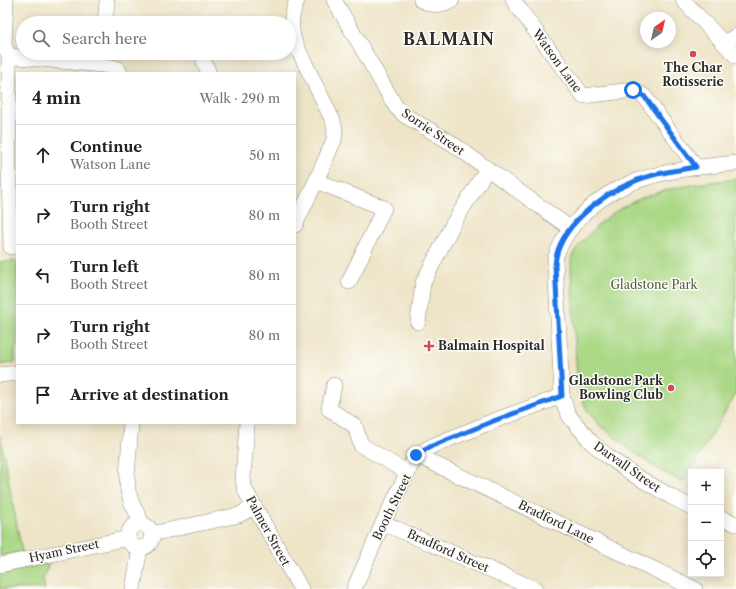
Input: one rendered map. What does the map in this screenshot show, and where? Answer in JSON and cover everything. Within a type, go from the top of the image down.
[{"type":"street","points":[[6,0],[4,44],[9,56],[4,103],[9,170],[9,247]]},
{"type":"street","name":"Sorrie Street","points":[[334,0],[396,107],[404,115],[450,142],[570,228]]},
{"type":"street","points":[[421,0],[430,4],[439,5],[452,0]]},
{"type":"street","name":"Watson Lane","points":[[513,0],[583,96],[633,90],[644,96],[696,167]]},
{"type":"street","points":[[683,0],[730,39],[736,56]]},
{"type":"street","points":[[106,16],[107,2]]},
{"type":"street","points":[[291,2],[292,16]]},
{"type":"street","points":[[296,45],[333,121],[335,130],[334,140],[296,223]]},
{"type":"street","points":[[9,56],[16,56]]},
{"type":"street","points":[[104,60],[119,70]]},
{"type":"street","points":[[204,60],[209,72]]},
{"type":"street","points":[[416,455],[432,446],[562,396],[555,260],[560,244],[570,228],[595,203],[633,182],[668,172],[736,162]]},
{"type":"street","points":[[418,322],[423,283],[453,224],[487,169]]},
{"type":"street","points":[[316,181],[384,208],[349,282]]},
{"type":"street","points":[[0,375],[16,373]]},
{"type":"street","points":[[334,384],[329,409],[355,426],[361,444],[408,473]]},
{"type":"street","name":"Darvall Street","points":[[562,396],[570,417],[591,442],[634,475],[688,505]]},
{"type":"street","points":[[131,424],[127,476],[128,491],[132,504],[146,529],[150,542],[140,548],[132,545],[129,542],[128,534],[131,528],[137,524],[146,529],[239,515],[253,507]]},
{"type":"street","name":"Palmer Street","points":[[247,424],[243,480],[245,490],[253,507],[301,589]]},
{"type":"street","name":"Booth Street","points":[[354,589],[383,523],[416,455]]},
{"type":"street","name":"Bradford Lane","points":[[416,455],[695,589]]},
{"type":"street","points":[[724,519],[736,524]]},
{"type":"street","name":"Bradford Street","points":[[383,523],[535,589]]},
{"type":"street","name":"Hyam Street","points":[[0,565],[128,538]]},
{"type":"street","points":[[132,589],[140,548]]},
{"type":"green space","name":"Gladstone Park","points":[[736,179],[736,394],[691,469],[688,469],[688,474],[683,482],[659,470],[635,453],[598,424],[587,410],[579,393],[577,380],[571,269],[575,250],[605,219],[639,199],[658,192],[696,184]]},
{"type":"green space","points":[[16,261],[15,362],[0,365],[0,262]]},
{"type":"green space","points":[[0,435],[22,552],[0,556]]},
{"type":"green space","points":[[49,563],[43,579],[45,589],[0,589],[0,573]]},
{"type":"place","name":"The Char Rotisserie","points":[[693,54]]},
{"type":"place","name":"Balmain Hospital","points":[[429,346]]},
{"type":"place","name":"Gladstone Park Bowling Club","points":[[671,388]]},
{"type":"district","name":"BALMAIN","points":[[449,39]]},
{"type":"route","points":[[416,455],[432,446],[496,420],[562,396],[555,266],[555,260],[560,244],[570,228],[595,203],[620,188],[650,176],[696,167],[644,96],[633,90]]}]
